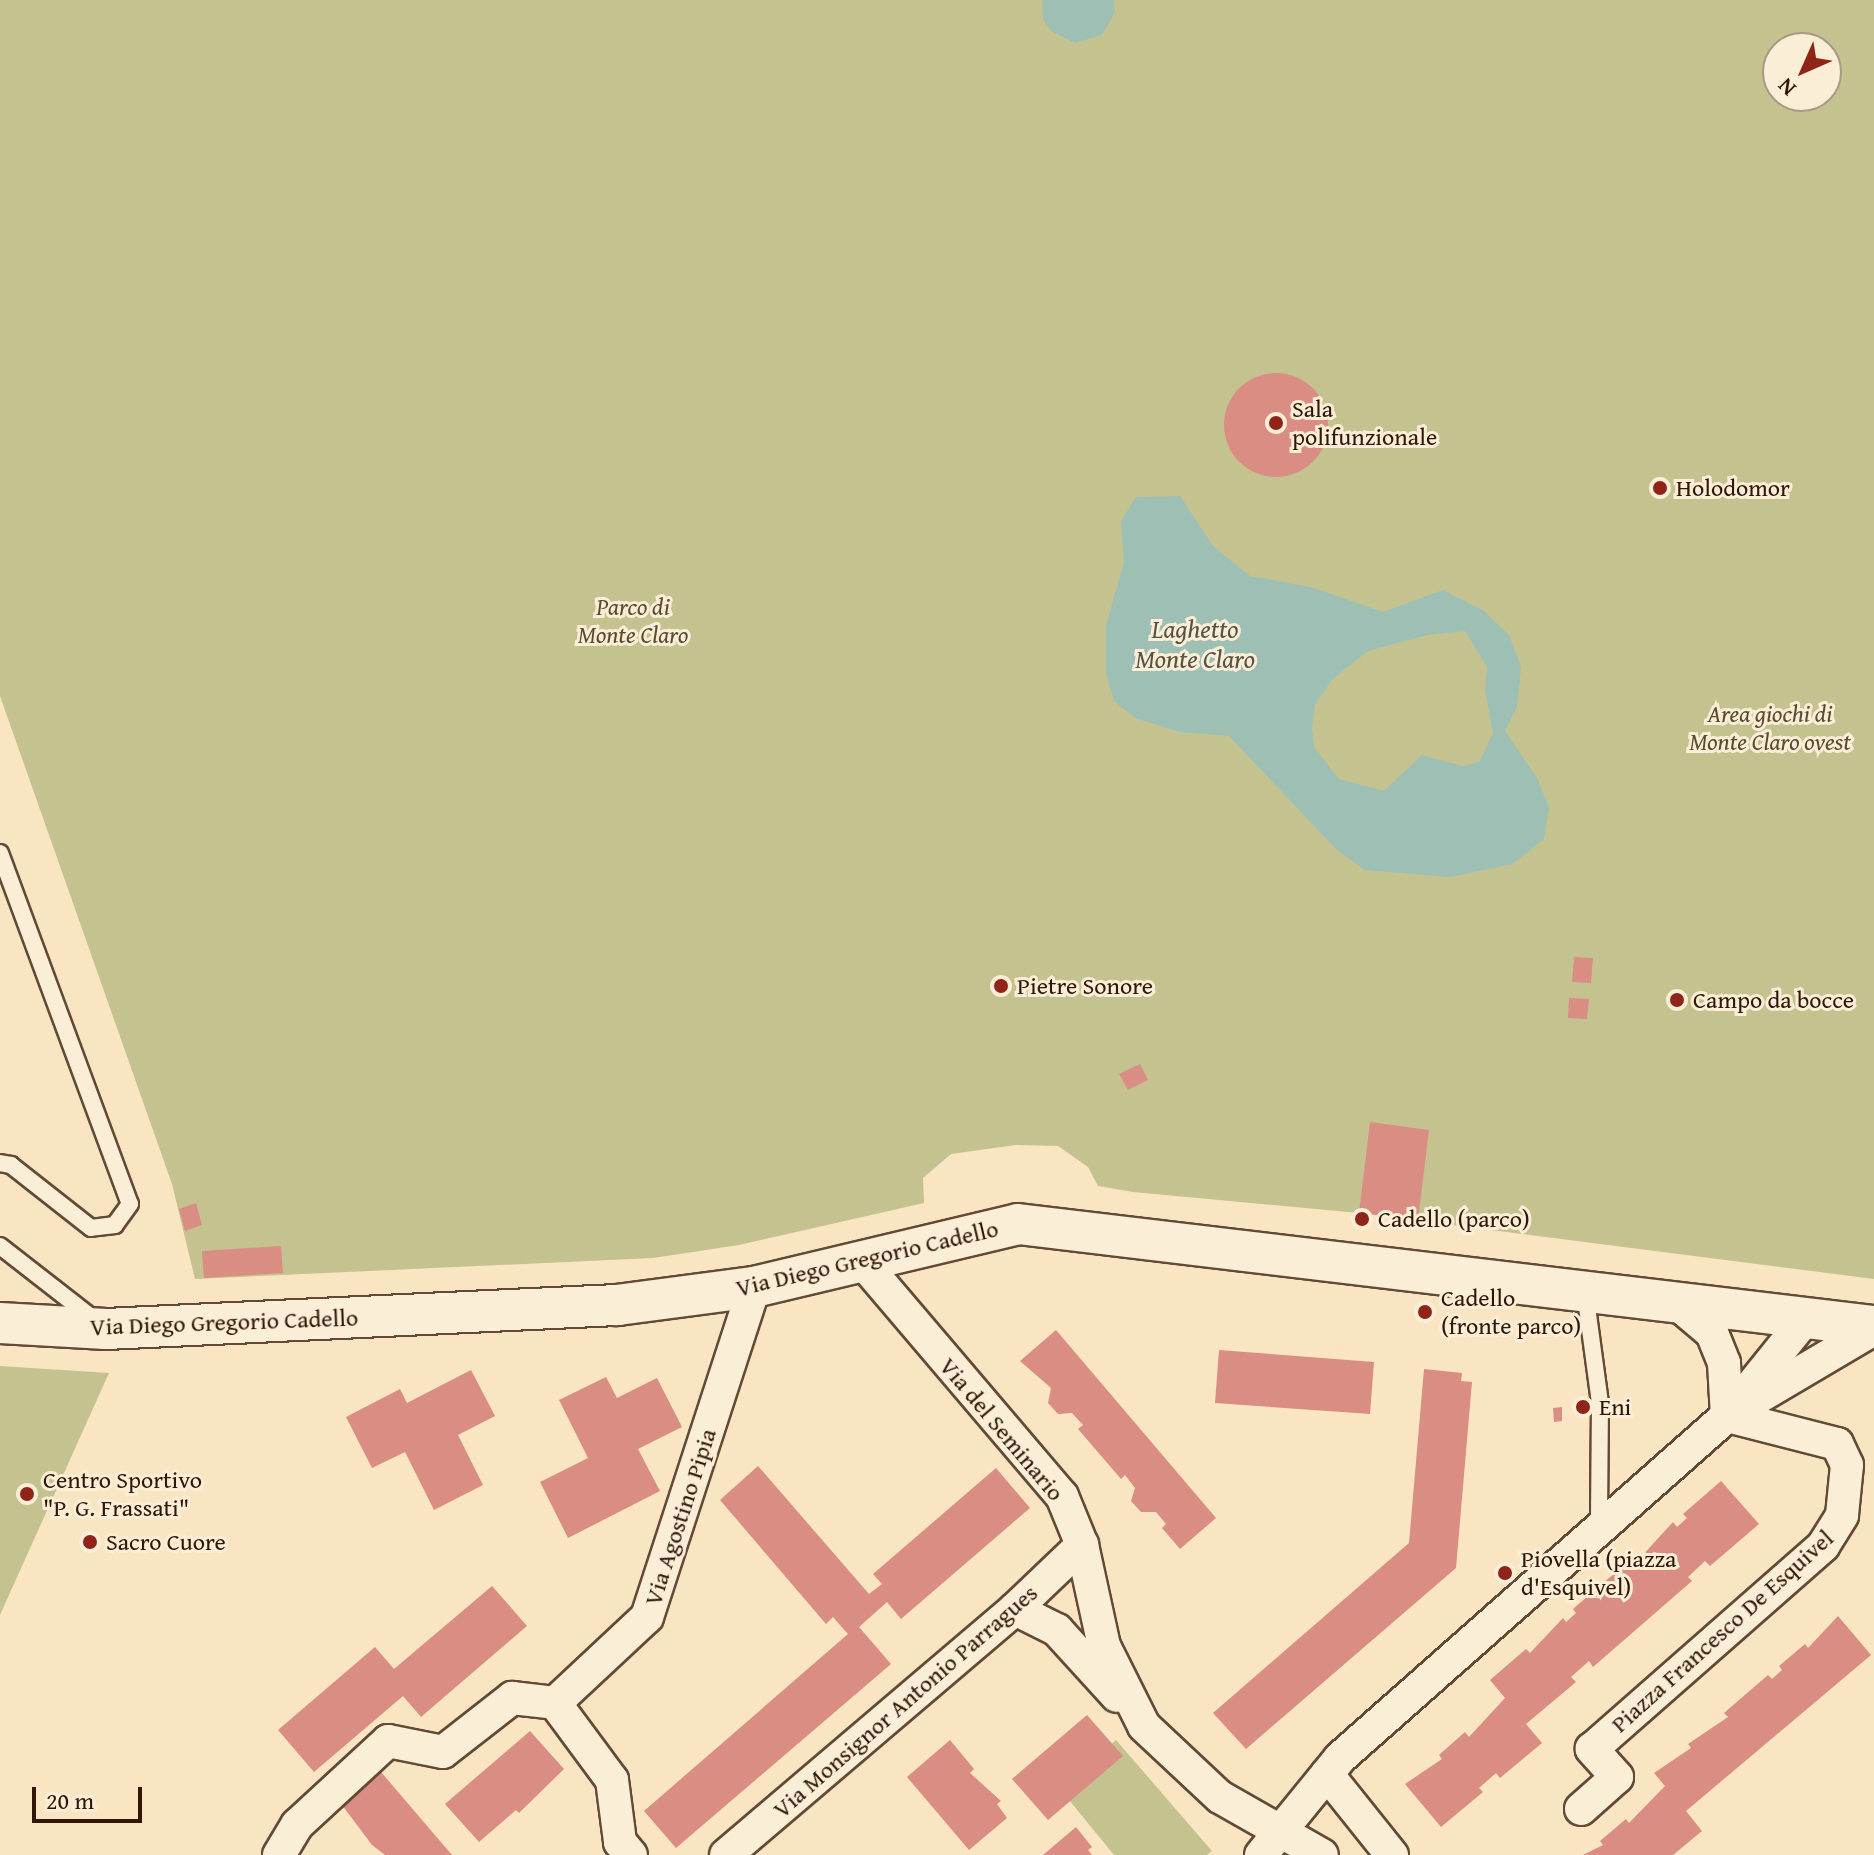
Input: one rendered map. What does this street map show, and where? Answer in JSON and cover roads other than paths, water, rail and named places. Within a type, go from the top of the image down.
[{"type":"street","name":"Via Diego Gregorio Cadello","points":[[0,1323],[106,1329],[617,1305],[754,1287],[1018,1224],[1585,1289],[1874,1327]]},
{"type":"street","name":"Via del Seminario","points":[[861,1260],[1062,1496],[1082,1545],[1104,1646],[1144,1726],[1270,1844],[1322,1855]]},
{"type":"street","name":"Via Agostino Pipia","points":[[555,1703],[647,1617],[754,1287]]},
{"type":"street","points":[[1674,1301],[1712,1333],[1724,1363],[1727,1416]]},
{"type":"street","points":[[1727,1416],[1806,1318]]},
{"type":"street","points":[[1270,1844],[1327,1774],[1599,1526],[1727,1416],[1874,1327]]},
{"type":"street","name":"Piazza Francesco De Esquivel","points":[[1581,1809],[1617,1777],[1592,1749],[1823,1546],[1842,1515],[1847,1465],[1837,1444],[1727,1416]]},
{"type":"street","name":"Via Monsignor Antonio Parragues","points":[[726,1855],[1015,1609],[1082,1545]]},
{"type":"street","points":[[1015,1609],[1057,1630],[1144,1726]]},
{"type":"street","points":[[279,1855],[297,1825],[388,1741],[443,1752],[512,1698],[555,1703],[612,1780],[620,1842],[631,1855]]},
{"type":"street","points":[[1327,1774],[1392,1855]]},
{"type":"lane","points":[[0,853],[130,1204],[115,1225],[91,1228],[11,1165],[0,1163]]},
{"type":"lane","points":[[0,1246],[106,1329]]},
{"type":"lane","points":[[1585,1289],[1600,1403],[1599,1526]]},
{"type":"water","points":[[1042,0],[1114,0],[1115,12],[1102,35],[1075,43],[1051,31],[1043,19]]},
{"type":"water","name":"Laghetto Monte Claro","points":[[1180,496],[1213,546],[1250,576],[1311,587],[1383,612],[1443,590],[1484,611],[1509,635],[1521,667],[1517,707],[1505,731],[1537,778],[1549,807],[1544,839],[1512,864],[1451,877],[1365,870],[1337,850],[1229,736],[1180,732],[1135,718],[1114,701],[1106,674],[1106,625],[1124,562],[1121,521],[1136,497]],"holes":[[[1465,631],[1487,667],[1485,691],[1493,733],[1479,762],[1462,766],[1422,755],[1384,791],[1339,779],[1314,747],[1312,729],[1315,704],[1333,679],[1368,651],[1427,635]]]},
{"type":"place","name":"Sala polifunzionale","points":[[1276,423]]},
{"type":"place","name":"Holodomor","points":[[1660,488]]},
{"type":"place","name":"Pietre Sonore","points":[[1001,986]]},
{"type":"place","name":"Campo da bocce","points":[[1677,1000]]},
{"type":"place","name":"Cadello (parco)","points":[[1362,1219]]},
{"type":"place","name":"Cadello (fronte parco)","points":[[1425,1312]]},
{"type":"place","name":"Eni","points":[[1583,1407]]},
{"type":"place","name":"Centro Sportivo \"P. G. Frassati\"","points":[[27,1494]]},
{"type":"place","name":"Sacro Cuore","points":[[90,1542]]},
{"type":"place","name":"Piovella (piazza d'Esquivel)","points":[[1505,1573]]},
{"type":"park label","name":"Parco di Monte Claro","points":[[633,621]]},
{"type":"park label","name":"Area giochi di Monte Claro ovest","points":[[1770,728]]}]
